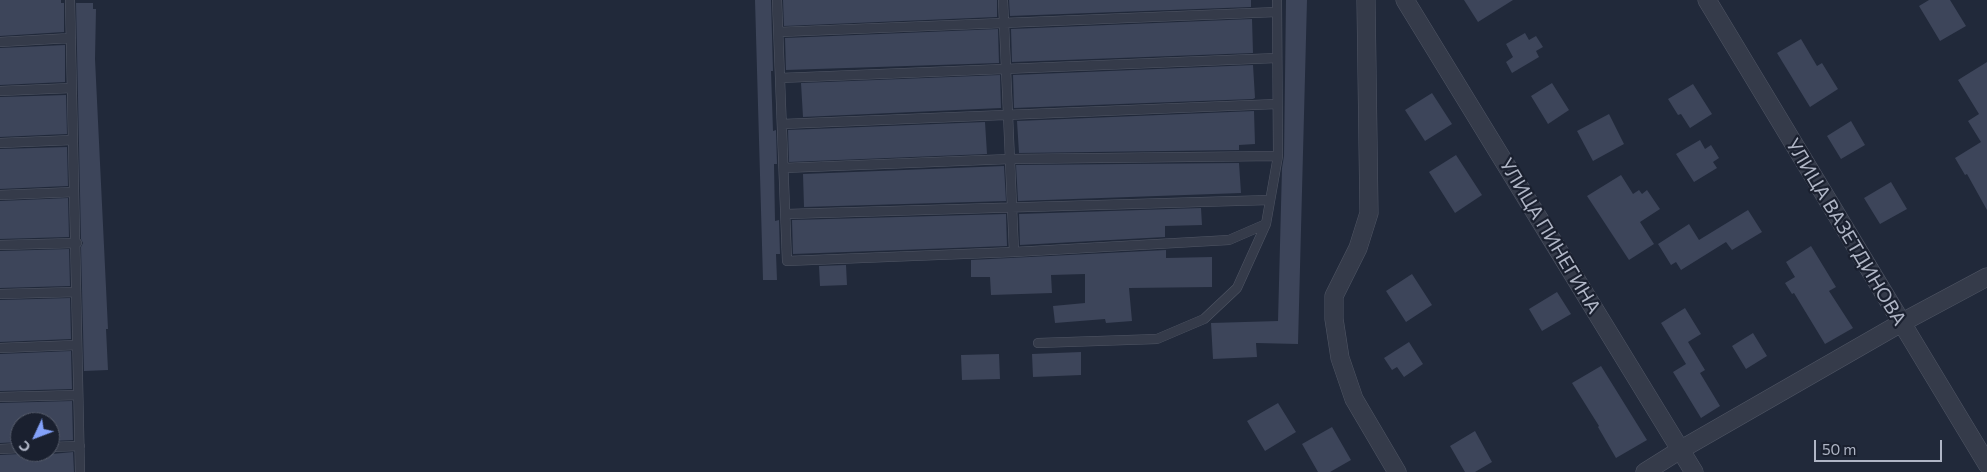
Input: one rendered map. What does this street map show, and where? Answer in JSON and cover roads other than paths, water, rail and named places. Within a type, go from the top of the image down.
[{"type":"street","points":[[1366,0],[1369,213],[1358,248],[1334,296],[1334,319],[1340,358],[1354,399],[1397,472]]},
{"type":"street","name":"УЛИЦА ПИНЕГИНА","points":[[1405,0],[1694,472]]},
{"type":"street","name":"УЛИЦА ВАЗЕТДИНОВА","points":[[1707,0],[1987,464]]},
{"type":"street","points":[[1645,472],[1901,323],[1987,277]]},
{"type":"lane","points":[[70,0],[80,472]]},
{"type":"lane","points":[[778,0],[788,261],[1014,252],[1229,240],[1266,224]]},
{"type":"lane","points":[[1003,0],[1014,252]]},
{"type":"lane","points":[[1038,343],[1157,339],[1204,320],[1237,288],[1266,224],[1278,156],[1277,0]]},
{"type":"lane","points":[[779,32],[1277,12]]},
{"type":"lane","points":[[0,42],[70,38]]},
{"type":"lane","points":[[780,78],[1277,58]]},
{"type":"lane","points":[[0,91],[72,88]]},
{"type":"lane","points":[[782,124],[1277,104]]},
{"type":"lane","points":[[0,142],[73,140]]},
{"type":"lane","points":[[784,168],[1010,159],[1278,156]]},
{"type":"lane","points":[[0,195],[74,192]]},
{"type":"lane","points":[[786,214],[1270,200]]},
{"type":"lane","points":[[0,245],[76,243]]},
{"type":"lane","points":[[0,294],[76,292]]},
{"type":"lane","points":[[0,348],[77,345]]},
{"type":"lane","points":[[0,397],[78,395]]},
{"type":"lane","points":[[60,447],[80,446]]}]
